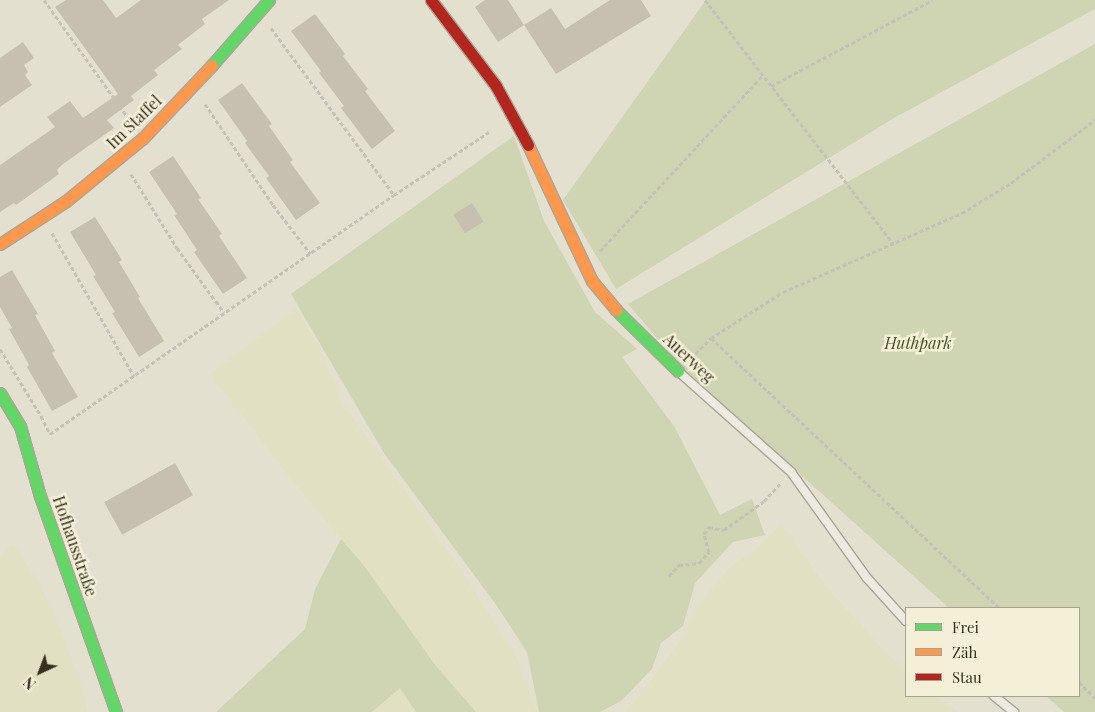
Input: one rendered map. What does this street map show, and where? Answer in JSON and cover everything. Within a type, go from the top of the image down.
[{"type":"street","name":"Im Staffel","points":[[0,244],[43,217],[121,158],[192,88],[269,0]]},
{"type":"street","name":"Auerweg","points":[[431,0],[496,86],[530,146],[584,268],[619,313],[678,371]]},
{"type":"street","name":"Hofhausstraße","points":[[0,393],[22,430],[40,496],[116,712]]},
{"type":"lane","name":"Auerweg","points":[[678,371],[791,472],[867,578],[905,620]]},
{"type":"lane","points":[[995,697],[1014,712]]},
{"type":"path","points":[[44,0],[143,138]]},
{"type":"path","points":[[705,0],[893,243]]},
{"type":"path","points":[[771,86],[933,0]]},
{"type":"path","points":[[258,12],[394,195]]},
{"type":"path","points":[[584,268],[763,75]]},
{"type":"path","points":[[192,88],[273,205],[310,253]]},
{"type":"path","points":[[678,371],[711,338],[783,292],[962,213],[1011,182],[1095,120]]},
{"type":"path","points":[[0,351],[41,416],[50,434],[394,195],[489,132]]},
{"type":"path","points":[[121,158],[177,248],[217,302]]},
{"type":"path","points":[[43,217],[134,376]]},
{"type":"path","points":[[206,287],[224,313]]},
{"type":"path","points":[[711,338],[999,607]]},
{"type":"path","points":[[669,576],[679,565],[699,563],[709,552],[704,534],[709,527],[724,530],[764,501],[791,472]]},
{"type":"path","points":[[1080,683],[1095,698]]},
{"type":"shaded area","points":[[297,309],[327,363],[342,402],[461,570],[516,656],[537,712],[476,712],[436,666],[362,563],[305,497],[210,374]]},
{"type":"shaded area","points":[[782,523],[822,581],[885,652],[905,669],[905,697],[937,697],[959,712],[622,712],[630,707],[683,637],[701,601],[732,565],[750,554]]},
{"type":"shaded area","points":[[13,544],[41,586],[60,628],[82,686],[88,712],[0,712],[0,557]]},
{"type":"shaded area","points":[[400,688],[416,712],[372,712]]},
{"type":"green space","points":[[706,0],[1095,0],[1095,9],[894,118],[616,289],[563,200]]},
{"type":"green space","name":"Huthpark","points":[[1095,44],[1095,712],[1064,712],[1047,697],[1080,697],[1080,607],[948,607],[682,368],[628,304]]},
{"type":"green space","points":[[514,136],[544,221],[595,312],[637,349],[622,357],[674,426],[720,515],[752,499],[765,535],[733,542],[695,583],[683,626],[661,643],[652,669],[621,701],[600,712],[539,712],[527,652],[497,606],[384,453],[291,294]]},
{"type":"green space","points":[[341,539],[362,563],[436,666],[476,712],[416,712],[400,688],[372,712],[216,712],[305,629],[315,589]]},
{"type":"building","points":[[66,0],[103,0],[116,18],[141,0],[229,0],[202,19],[205,24],[178,45],[182,49],[154,70],[158,75],[131,96],[134,100],[107,120],[114,128],[63,164],[57,170],[59,174],[16,205],[14,203],[0,212],[0,165],[55,127],[47,117],[70,101],[83,118],[118,94],[55,7]]},
{"type":"building","points":[[485,0],[508,0],[524,25],[498,42],[475,7]]},
{"type":"building","points":[[610,0],[641,0],[651,16],[556,74],[524,25],[551,8],[565,29]]},
{"type":"building","points":[[315,14],[368,89],[365,91],[395,131],[372,149],[341,108],[344,106],[291,31]]},
{"type":"building","points":[[23,42],[34,58],[24,65],[28,72],[25,75],[32,85],[0,107],[0,58]]},
{"type":"building","points":[[242,83],[272,124],[269,126],[293,160],[290,162],[320,203],[296,220],[266,178],[269,176],[245,143],[247,141],[218,100]]},
{"type":"building","points":[[173,156],[201,198],[198,199],[222,234],[219,236],[247,278],[223,294],[194,252],[197,250],[174,215],[177,214],[149,172]]},
{"type":"building","points":[[472,203],[484,222],[465,233],[453,215]]},
{"type":"building","points":[[95,217],[122,260],[119,262],[164,341],[139,357],[112,313],[115,312],[93,276],[96,275],[70,232]]},
{"type":"building","points":[[12,270],[38,314],[35,315],[55,351],[52,353],[78,397],[52,411],[27,367],[29,365],[9,329],[12,328],[0,307],[0,277]]},
{"type":"building","points":[[175,463],[193,495],[122,535],[104,502]]},
{"type":"traffic: fast","points":[[212,65],[269,0]]},
{"type":"traffic: fast","points":[[616,310],[678,371]]},
{"type":"traffic: fast","points":[[0,393],[20,426],[40,496],[116,712]]},
{"type":"traffic: slow","points":[[0,244],[66,201],[143,138],[212,65]]},
{"type":"traffic: slow","points":[[528,145],[592,281],[616,310]]},
{"type":"traffic: jam","points":[[431,0],[496,86],[528,145]]}]
